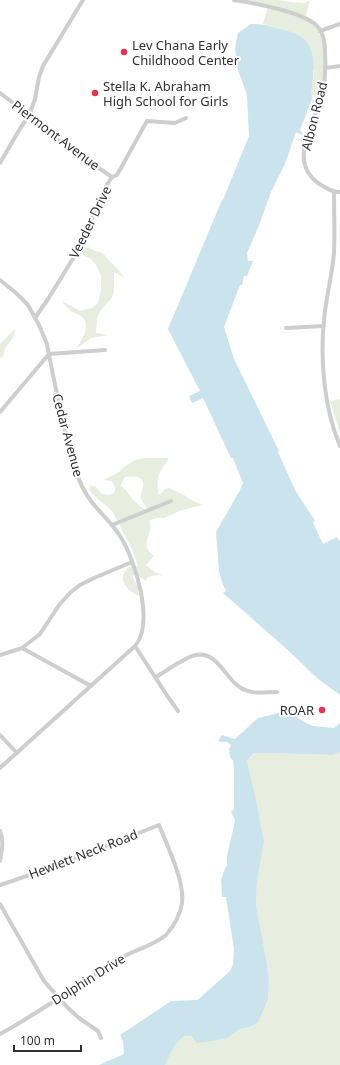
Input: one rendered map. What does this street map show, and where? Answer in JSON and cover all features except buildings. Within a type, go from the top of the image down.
[{"type":"street","points":[[0,163],[29,116],[43,66],[83,0]]},
{"type":"street","points":[[234,0],[284,11],[303,17],[315,24],[320,31],[340,24]]},
{"type":"street","name":"Albon Road","points":[[320,31],[324,42],[325,68],[321,97],[304,147],[304,156],[305,167],[312,177],[317,182],[334,192]]},
{"type":"street","points":[[325,68],[340,66]]},
{"type":"street","name":"Piermont Avenue","points":[[0,93],[65,145],[112,177]]},
{"type":"street","name":"Veeder Drive","points":[[35,318],[77,252],[106,186],[112,177],[117,175],[147,121],[175,123],[186,118]]},
{"type":"street","points":[[340,192],[334,192],[334,252],[324,326],[323,351],[325,388],[330,413],[340,446]]},
{"type":"street","name":"Cedar Avenue","points":[[0,280],[28,305],[42,331],[49,354],[67,442],[77,475],[90,500],[121,537],[127,549],[140,586],[143,612],[142,631],[135,646],[0,768]]},
{"type":"street","points":[[286,328],[324,326]]},
{"type":"street","points":[[0,412],[49,354],[105,350]]},
{"type":"street","points":[[112,526],[171,502]]},
{"type":"street","points":[[0,655],[22,648],[40,634],[59,605],[80,585],[132,562]]},
{"type":"street","points":[[135,646],[178,711]]},
{"type":"street","points":[[22,648],[91,686]]},
{"type":"street","points":[[156,678],[188,658],[202,655],[209,656],[215,660],[230,679],[241,688],[256,693],[277,692]]},
{"type":"street","points":[[0,735],[17,752]]},
{"type":"street","name":"Hewlett Neck Road","points":[[0,885],[47,869],[159,825],[162,832]]},
{"type":"street","points":[[0,831],[3,850],[0,861]]},
{"type":"street","name":"Dolphin Drive","points":[[0,1034],[119,959],[157,942],[167,933],[176,921],[182,903],[182,888],[178,872],[162,832]]},
{"type":"street","points":[[0,904],[44,981],[58,998],[79,1018],[96,1029],[101,1038]]},
{"type":"green space","points":[[235,0],[279,0],[304,3],[310,0],[305,19],[317,29],[323,44],[324,53],[324,71],[320,97],[311,95],[314,71],[286,30],[263,24],[268,7]]},
{"type":"green space","points":[[88,247],[103,253],[124,277],[114,272],[114,291],[111,299],[101,310],[97,318],[96,333],[109,335],[91,338],[76,349],[85,333],[85,320],[71,311],[62,301],[80,311],[92,308],[98,303],[101,290],[101,276],[96,265],[91,259],[75,251]]},
{"type":"green space","points":[[16,328],[13,338],[5,348],[3,356],[0,358],[0,344]]},
{"type":"green space","points":[[340,399],[340,433],[330,401]]},
{"type":"green space","points":[[144,458],[169,458],[159,475],[157,484],[159,495],[165,489],[169,488],[203,505],[182,510],[164,518],[150,520],[150,529],[146,546],[154,556],[146,565],[155,572],[163,575],[151,576],[147,578],[146,581],[141,577],[132,575],[138,588],[139,596],[128,589],[123,578],[126,569],[131,566],[138,566],[131,547],[112,511],[92,494],[89,489],[90,486],[94,486],[102,494],[109,495],[114,493],[115,487],[111,481],[103,480],[117,473],[131,462]],"holes":[[[125,477],[138,477],[142,480],[143,487],[141,499],[148,513],[132,499],[126,490],[121,486]]]},
{"type":"green space","points":[[340,752],[340,1065],[165,1065],[175,1045],[184,1036],[227,1038],[240,1029],[250,1027],[268,999],[269,980],[267,963],[256,905],[257,882],[264,842],[247,760],[254,753],[333,755]]},
{"type":"water","points":[[251,24],[266,25],[284,30],[296,34],[304,39],[311,50],[313,58],[314,65],[311,95],[313,96],[300,130],[303,134],[302,135],[296,132],[285,164],[271,192],[247,253],[248,261],[253,261],[247,276],[244,276],[242,285],[240,285],[224,327],[234,359],[279,451],[278,452],[295,490],[315,521],[313,523],[323,544],[337,537],[340,542],[340,695],[318,679],[223,593],[226,591],[219,571],[216,532],[243,483],[233,458],[231,458],[203,398],[192,403],[189,396],[200,391],[168,329],[249,136],[247,95],[237,67],[235,48],[238,33]]},
{"type":"water","points":[[287,711],[313,726],[334,728],[340,723],[340,752],[333,755],[254,753],[247,760],[264,842],[257,882],[256,905],[269,980],[268,999],[258,1022],[250,1027],[240,1029],[227,1038],[212,1041],[197,1043],[191,1036],[184,1036],[175,1045],[165,1065],[99,1065],[124,1054],[123,1041],[120,1035],[171,1001],[197,1000],[230,971],[233,964],[234,949],[226,897],[222,897],[221,880],[227,866],[227,856],[235,821],[231,811],[234,810],[234,769],[229,749],[231,745],[227,742],[218,741],[222,735],[235,739],[258,718]]},
{"type":"place","name":"Lev Chana Early Childhood Center","points":[[124,52]]},
{"type":"place","name":"Stella K. Abraham High School for Girls","points":[[95,93]]},
{"type":"place","name":"ROAR","points":[[322,710]]}]
